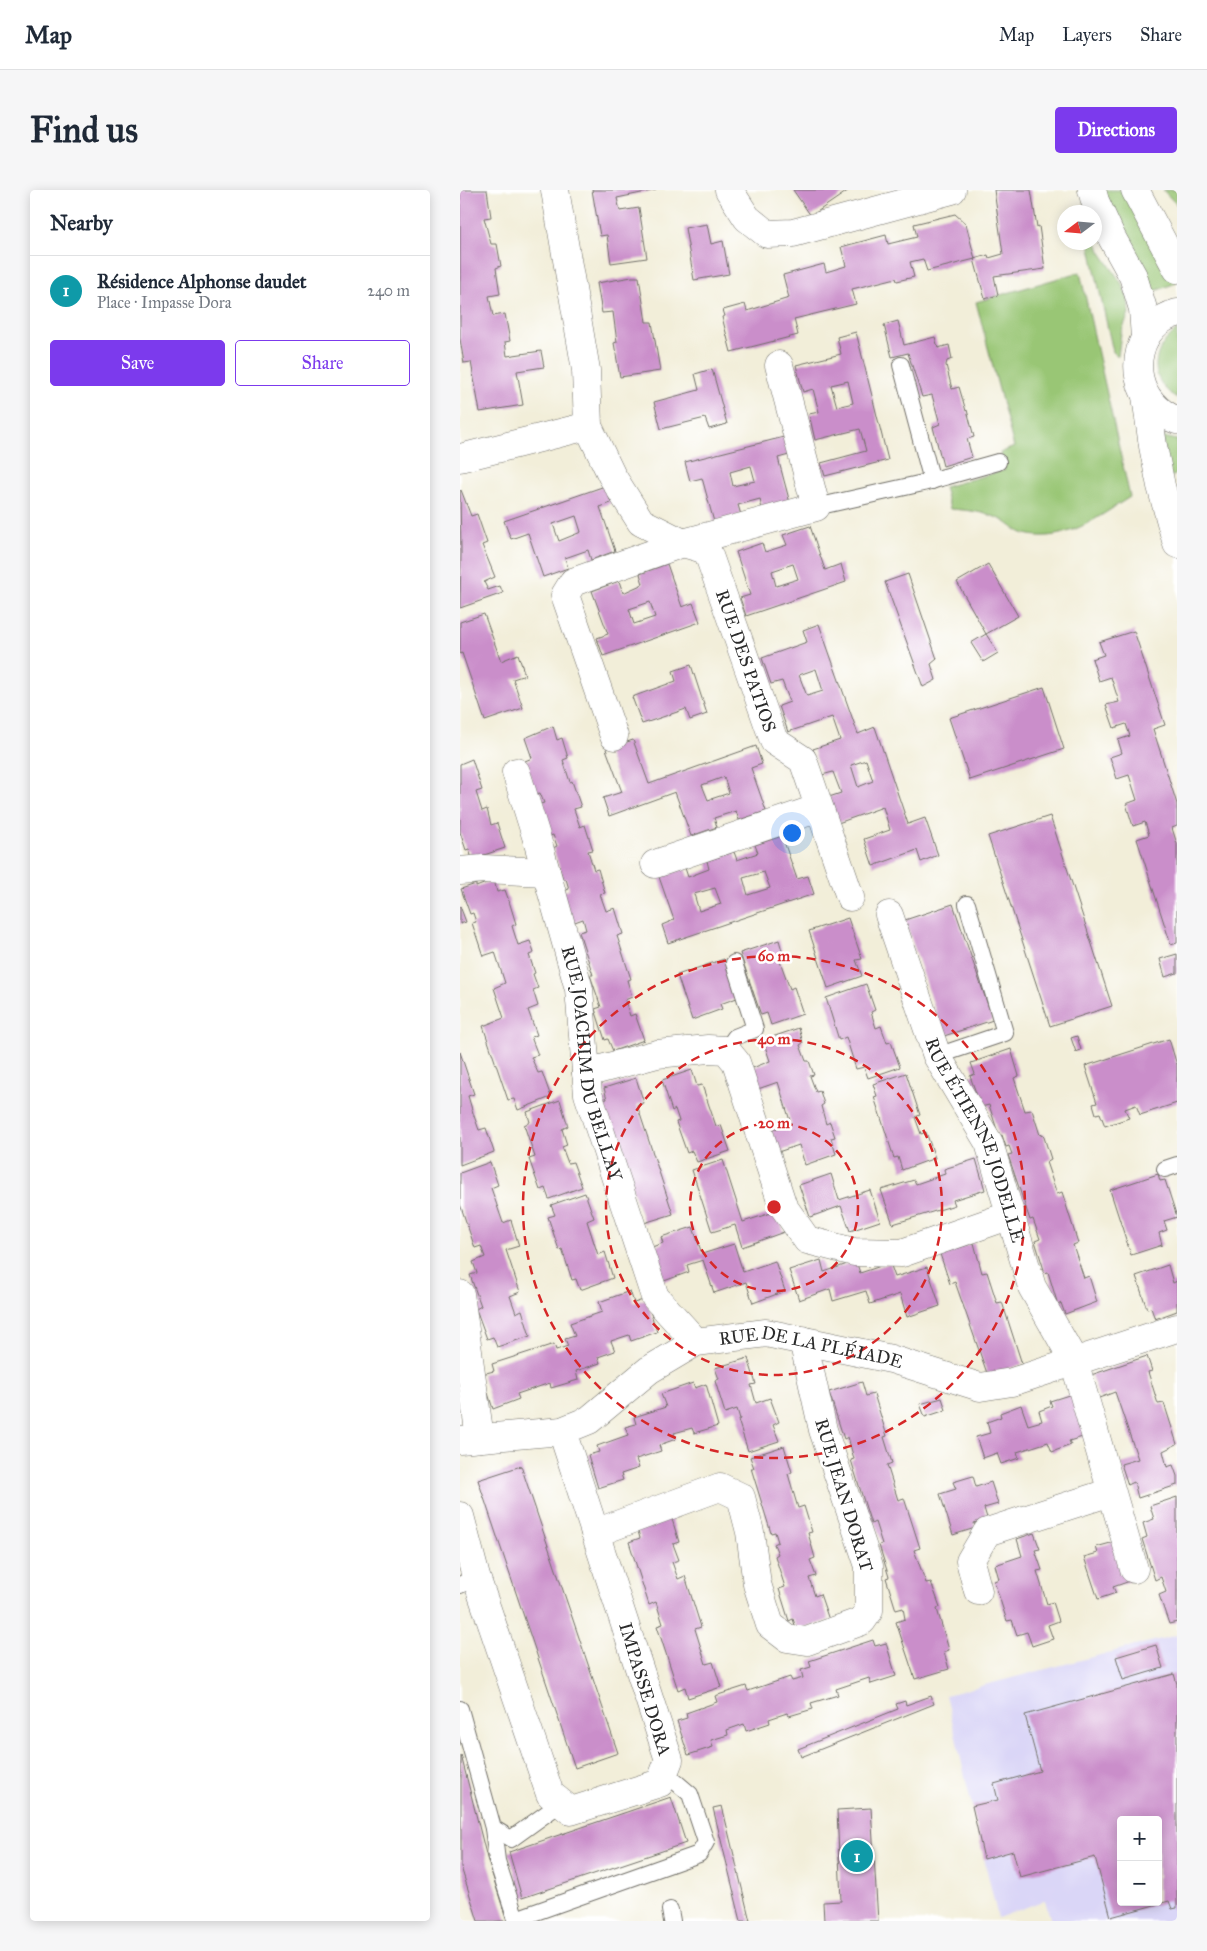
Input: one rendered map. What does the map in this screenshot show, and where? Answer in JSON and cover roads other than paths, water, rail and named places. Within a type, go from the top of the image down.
[{"type":"street","points":[[460,458],[588,426],[586,370],[555,190]]},
{"type":"street","points":[[729,190],[747,218],[767,234],[793,233],[952,190]]},
{"type":"street","points":[[1092,190],[1112,238],[1136,284],[1143,309],[1144,338]]},
{"type":"street","points":[[1135,190],[1177,269]]},
{"type":"street","points":[[1177,312],[1170,314],[1156,324],[1144,338],[1139,352],[1137,368],[1146,396],[1161,486],[1177,544]]},
{"type":"street","points":[[614,736],[565,595],[573,582],[683,543],[816,507],[780,365]]},
{"type":"street","points":[[1146,396],[1158,409],[1177,420]]},
{"type":"street","name":"RUE DES PATIOS","points":[[588,426],[612,476],[642,522],[683,543],[707,550],[774,741],[803,760],[850,897]]},
{"type":"street","name":"RUE JOACHIM DU BELLAY","points":[[516,772],[579,989],[588,1094],[656,1297],[696,1342]]},
{"type":"street","points":[[655,864],[819,808]]},
{"type":"street","points":[[460,872],[483,869],[546,872]]},
{"type":"street","name":"RUE ÉTIENNE JODELLE","points":[[889,915],[937,1056],[989,1143],[1032,1287],[1074,1361],[1134,1569]]},
{"type":"street","points":[[586,1073],[657,1054],[708,1049],[726,1050],[736,1062],[783,1206],[807,1240],[854,1252],[902,1253],[1010,1215]]},
{"type":"street","points":[[460,1294],[470,1439]]},
{"type":"street","name":"RUE DE LA PLÉIADE","points":[[470,1439],[534,1435],[562,1431],[589,1420],[649,1370],[696,1342],[766,1333],[891,1359],[980,1387],[1012,1382],[1177,1328]]},
{"type":"street","name":"RUE JEAN DORAT","points":[[595,1533],[720,1487],[741,1497],[750,1532],[757,1584],[770,1626],[787,1638],[808,1641],[862,1621],[870,1611],[870,1566],[823,1430],[803,1340]]},
{"type":"street","name":"IMPASSE DORA","points":[[561,1803],[571,1810],[660,1783],[669,1760],[562,1431]]},
{"type":"street","points":[[978,1591],[970,1562],[987,1532],[1111,1492]]},
{"type":"street","points":[[460,1516],[468,1581],[550,1794],[561,1803]]},
{"type":"lane","points":[[901,364],[932,480]]},
{"type":"lane","points":[[816,507],[932,480],[998,462]]},
{"type":"lane","points":[[937,1056],[1006,1034],[967,904]]},
{"type":"lane","points":[[726,1050],[735,1037],[755,1029],[734,963]]},
{"type":"lane","points":[[460,1710],[493,1828],[497,1862],[516,1919],[699,1854],[706,1842],[690,1794],[664,1772]]},
{"type":"lane","points":[[493,1828],[511,1839],[561,1803]]},
{"type":"place","name":"Résidence Alphonse daudet","points":[[857,1856]]}]
